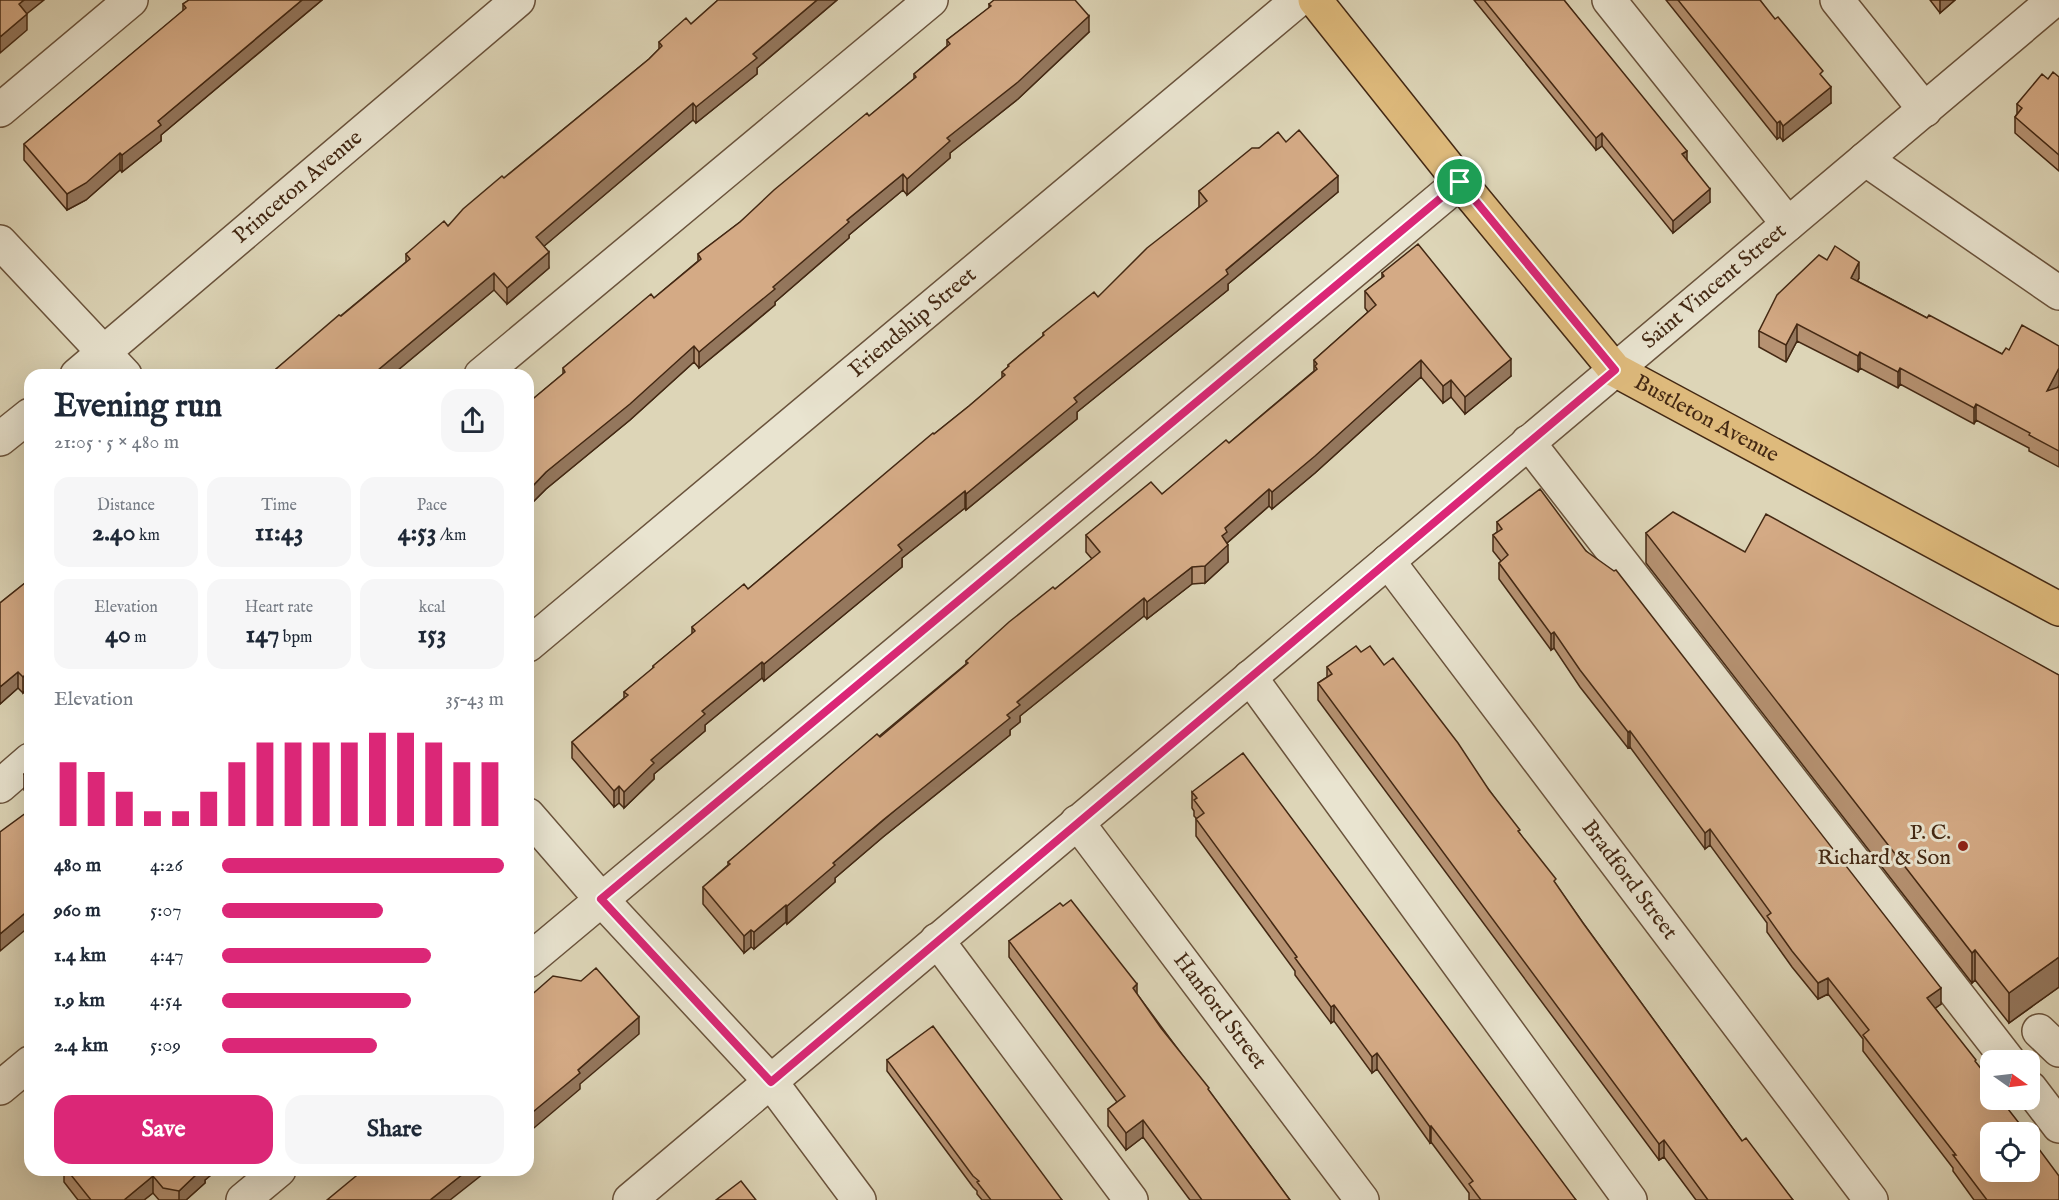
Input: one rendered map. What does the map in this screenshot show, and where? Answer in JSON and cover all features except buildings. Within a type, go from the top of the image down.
[{"type":"main road","name":"Bustleton Avenue","points":[[1315,0],[1460,182],[1615,370],[2059,609]]},
{"type":"street","points":[[0,110],[131,0]]},
{"type":"street","name":"Princeton Avenue","points":[[97,369],[114,364],[518,0]]},
{"type":"street","points":[[488,369],[931,0]]},
{"type":"street","name":"Friendship Street","points":[[534,640],[1298,0]]},
{"type":"street","points":[[1609,0],[1788,224]]},
{"type":"street","points":[[1837,0],[1925,110]]},
{"type":"street","name":"Saint Vincent Street","points":[[630,1200],[2054,0]]},
{"type":"street","points":[[1865,159],[2059,293]]},
{"type":"street","points":[[534,956],[1460,182]]},
{"type":"street","points":[[0,242],[114,364]]},
{"type":"street","points":[[0,440],[24,419]]},
{"type":"street","points":[[1528,442],[2000,1050]]},
{"type":"street","name":"Bradford Street","points":[[1388,561],[1871,1200]]},
{"type":"street","points":[[1250,676],[1630,1200]]},
{"type":"street","points":[[0,786],[24,765]]},
{"type":"street","name":"Hanford Street","points":[[1077,822],[1362,1200]]},
{"type":"street","points":[[534,823],[601,899],[771,1082],[858,1200]]},
{"type":"street","points":[[937,940],[1131,1200]]},
{"type":"street","points":[[0,1088],[24,1068]]},
{"type":"street","points":[[2040,1101],[2059,1126]]},
{"type":"street","points":[[243,1200],[272,1176]]},
{"type":"place","name":"P. C. Richard & Son","points":[[1963,846]]},
{"type":"route","points":[[1460,182],[1615,370],[771,1082],[601,899],[1460,182]]}]
